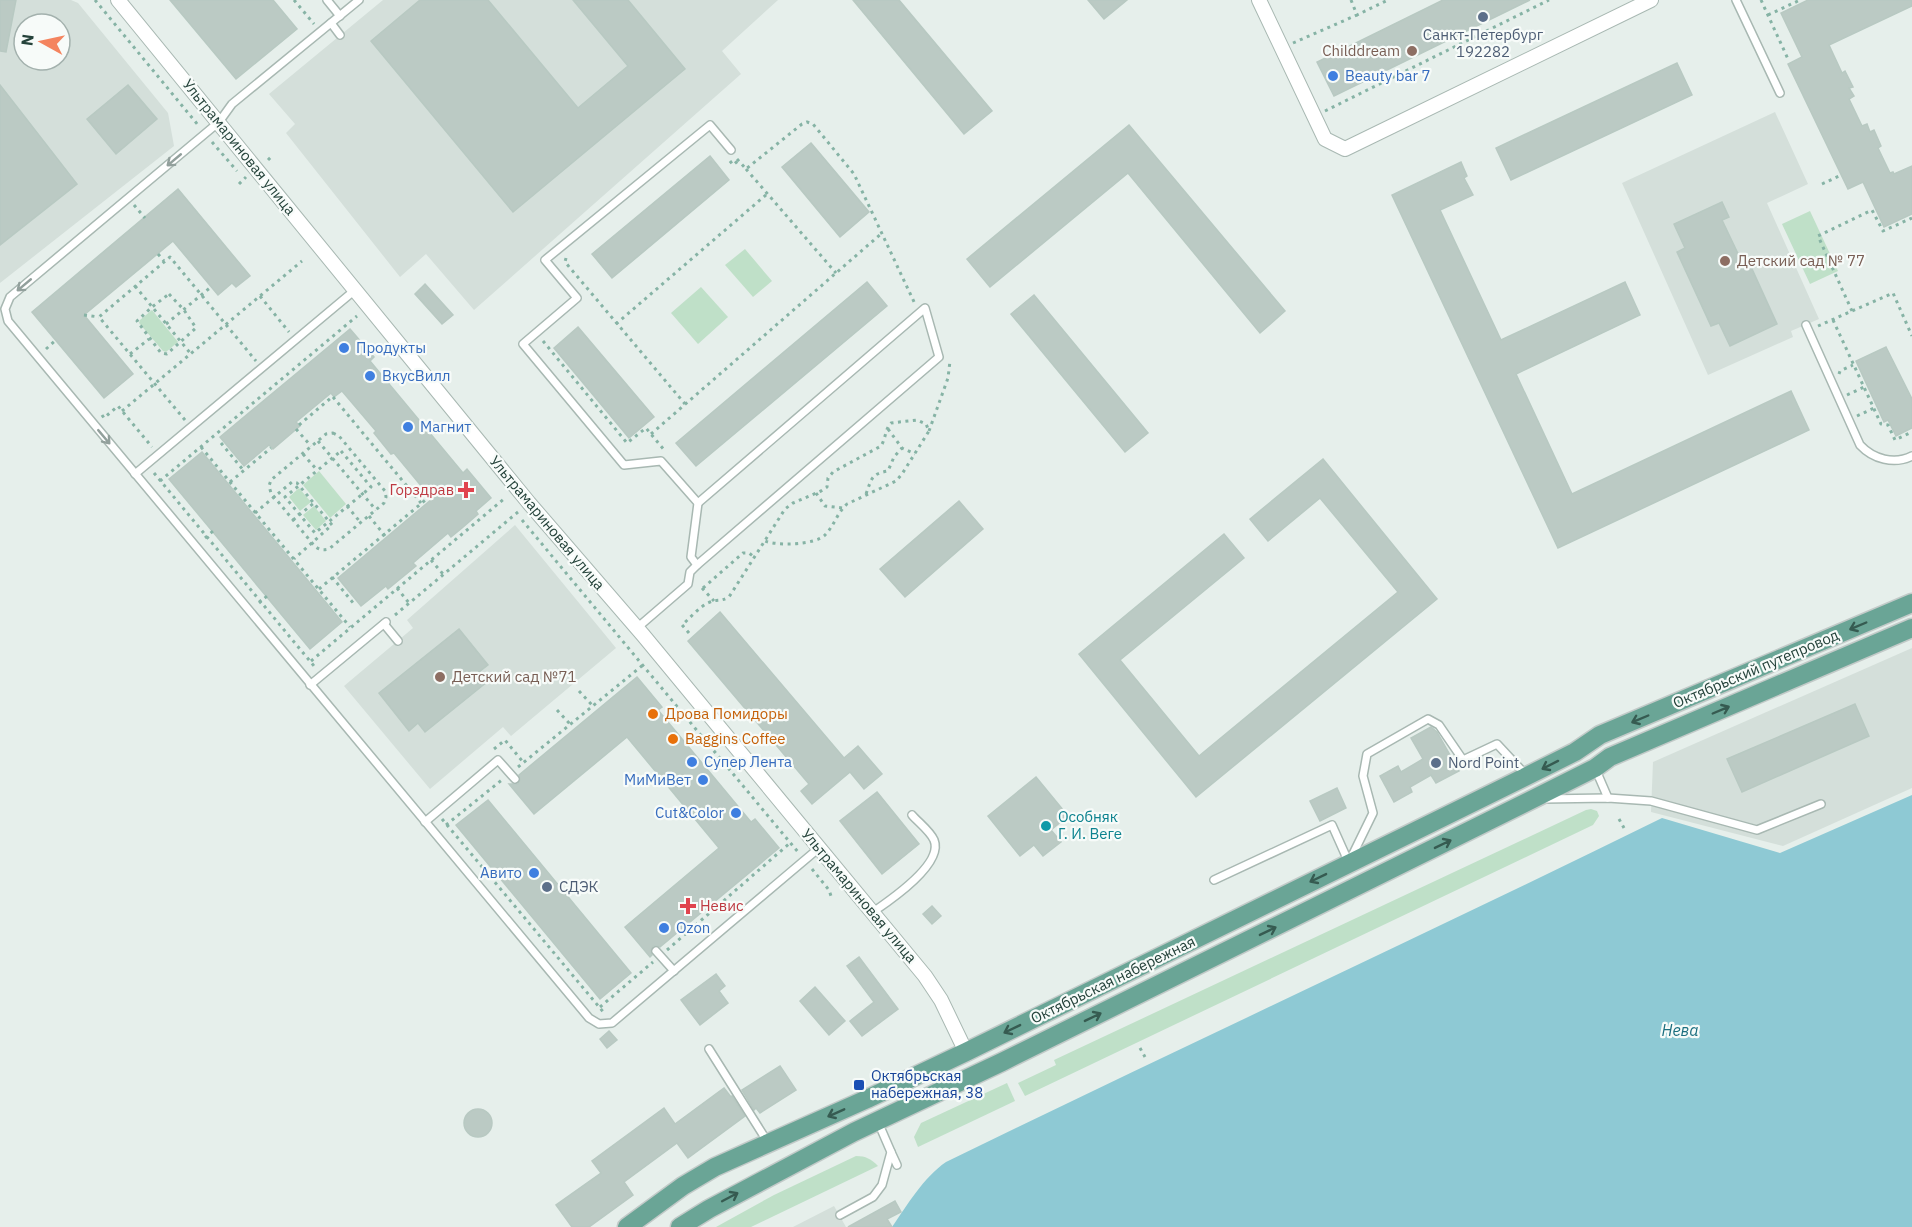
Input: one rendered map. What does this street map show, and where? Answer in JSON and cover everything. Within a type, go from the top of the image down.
[{"type":"main road","name":"Октябрьский путепровод","points":[[1600,735],[1912,603]]},
{"type":"main road","name":"Октябрьский путепровод","points":[[1602,763],[1912,628]]},
{"type":"main road","name":"Октябрьская набережная","points":[[627,1227],[715,1167],[966,1052],[1575,752],[1600,735]]},
{"type":"main road","name":"Октябрьская набережная","points":[[680,1227],[709,1209],[878,1121],[1002,1062],[1602,763]]},
{"type":"street","name":"Ультрамариновая улица","points":[[118,0],[529,503],[637,628],[925,976],[936,992],[966,1052]]},
{"type":"street","points":[[1259,0],[1325,139],[1345,149],[1633,4],[1651,0]]},
{"type":"lane","points":[[327,0],[340,16]]},
{"type":"lane","points":[[359,0],[232,104],[219,122],[10,297],[5,309],[8,321],[589,1018],[599,1024],[612,1023],[819,848]]},
{"type":"lane","points":[[1736,0],[1780,93]]},
{"type":"lane","points":[[331,24],[340,35]]},
{"type":"lane","points":[[698,503],[661,461],[624,465],[522,344],[577,298],[545,260],[710,125],[729,154]]},
{"type":"lane","points":[[135,474],[355,290]]},
{"type":"lane","points":[[637,628],[688,584],[690,572],[697,565],[939,357],[925,308],[698,503],[691,557],[697,565]]},
{"type":"lane","points":[[1807,328],[1860,445],[1867,453],[1890,461],[1902,461],[1912,456]]},
{"type":"lane","points":[[310,685],[385,623],[398,641]]},
{"type":"lane","points":[[1349,863],[1373,813],[1363,776],[1367,754],[1428,719],[1439,725],[1463,760],[1497,744],[1527,776]]},
{"type":"lane","points":[[425,822],[498,760],[512,776]]},
{"type":"lane","points":[[1602,763],[1608,798]]},
{"type":"lane","points":[[1533,799],[1608,798],[1651,801],[1757,831],[1821,804]]},
{"type":"lane","points":[[873,912],[921,873],[935,852],[934,840],[912,815]]},
{"type":"lane","points":[[1214,880],[1332,825],[1349,863]]},
{"type":"lane","points":[[658,953],[674,971]]},
{"type":"lane","points":[[710,1050],[769,1144]]},
{"type":"lane","points":[[878,1121],[897,1165]]},
{"type":"lane","points":[[840,1215],[873,1197],[878,1191],[882,1185],[891,1152]]},
{"type":"path","points":[[294,0],[316,27]]},
{"type":"path","points":[[1350,0],[1357,15]]},
{"type":"path","points":[[1291,44],[1388,0]]},
{"type":"path","points":[[1321,113],[1549,0]]},
{"type":"path","points":[[1761,0],[1788,59]]},
{"type":"path","points":[[1768,15],[1800,0]]},
{"type":"path","points":[[746,169],[802,124],[807,122],[813,124],[854,174],[916,306],[922,301]]},
{"type":"path","points":[[207,146],[212,142]]},
{"type":"path","points":[[729,154],[733,165],[739,160]]},
{"type":"path","points":[[729,154],[739,160],[836,273]]},
{"type":"path","points":[[238,184],[249,175]]},
{"type":"path","points":[[1822,184],[1839,176]]},
{"type":"path","points":[[616,324],[767,194]]},
{"type":"path","points":[[128,198],[145,218]]},
{"type":"path","points":[[1852,311],[1818,236],[1872,210],[1883,231],[1912,218]]},
{"type":"path","points":[[651,434],[882,232]]},
{"type":"path","points":[[158,254],[165,262]]},
{"type":"path","points":[[566,255],[565,262],[685,404]]},
{"type":"path","points":[[84,315],[99,316],[170,257],[257,362]]},
{"type":"path","points":[[122,411],[302,261]]},
{"type":"path","points":[[135,286],[191,354]]},
{"type":"path","points":[[166,324],[211,287]]},
{"type":"path","points":[[169,294],[184,310],[196,328],[168,354],[164,354],[149,339],[137,321],[169,294]]},
{"type":"path","points":[[1807,328],[1833,320],[1893,294],[1912,336]]},
{"type":"path","points":[[260,296],[290,332],[300,324],[320,347]]},
{"type":"path","points":[[99,316],[186,421],[193,416]]},
{"type":"path","points":[[160,481],[267,394],[357,316]]},
{"type":"path","points":[[1833,320],[1881,424],[1888,425],[1895,440]]},
{"type":"path","points":[[545,337],[544,344],[627,443],[646,428],[671,459]]},
{"type":"path","points":[[130,354],[149,339]]},
{"type":"path","points":[[765,541],[776,545],[818,540],[825,535],[843,508],[896,481],[929,431],[948,378],[950,354]]},
{"type":"path","points":[[311,355],[314,358]]},
{"type":"path","points":[[1839,379],[1840,371],[1854,365]]},
{"type":"path","points":[[1843,387],[1847,395],[1864,387]]},
{"type":"path","points":[[299,425],[333,396],[421,503]]},
{"type":"path","points":[[97,409],[104,418],[118,406],[152,447],[140,457],[322,675]]},
{"type":"path","points":[[1861,424],[1857,416],[1874,408]]},
{"type":"path","points":[[689,633],[682,625],[706,604],[714,601],[721,602],[729,597],[785,509],[827,487],[828,478],[833,472],[881,446],[885,440],[887,427],[891,423],[916,420],[926,424],[929,431]]},
{"type":"path","points":[[887,427],[902,448],[915,454]]},
{"type":"path","points":[[296,429],[311,447]]},
{"type":"path","points":[[1892,446],[1895,440],[1912,432]]},
{"type":"path","points":[[333,433],[339,436],[385,491],[386,497],[384,503],[361,523],[329,549],[322,550],[316,548],[274,497],[268,486],[271,480],[318,441],[326,434],[333,433]]},
{"type":"path","points":[[318,441],[376,510]]},
{"type":"path","points":[[221,443],[244,471]]},
{"type":"path","points":[[201,447],[351,627]]},
{"type":"path","points":[[230,482],[271,448]]},
{"type":"path","points":[[866,495],[873,476],[878,472],[888,471],[902,448]]},
{"type":"path","points":[[341,451],[371,487],[315,533],[285,497],[332,458],[341,451]]},
{"type":"path","points":[[303,454],[317,470]]},
{"type":"path","points":[[255,513],[292,482],[299,485],[332,525],[294,559]]},
{"type":"path","points":[[816,493],[825,506],[843,508]]},
{"type":"path","points":[[319,589],[385,536],[421,503],[429,497],[431,499]]},
{"type":"path","points":[[310,661],[414,571],[431,560],[459,533],[505,498]]},
{"type":"path","points":[[293,520],[314,503]]},
{"type":"path","points":[[385,623],[529,503]]},
{"type":"path","points":[[347,506],[361,523]]},
{"type":"path","points":[[369,516],[385,536]]},
{"type":"path","points":[[703,588],[743,553],[749,553],[754,557]]},
{"type":"path","points":[[431,560],[443,574]]},
{"type":"path","points":[[690,572],[714,601]]},
{"type":"path","points":[[332,577],[354,604]]},
{"type":"path","points":[[397,588],[409,603]]},
{"type":"path","points":[[585,605],[596,596]]},
{"type":"path","points":[[446,825],[512,776],[523,762],[643,665]]},
{"type":"path","points":[[579,691],[593,706]]},
{"type":"path","points":[[557,710],[570,724]]},
{"type":"path","points":[[488,754],[505,740],[523,762]]},
{"type":"path","points":[[436,813],[612,1023]]},
{"type":"path","points":[[1619,819],[1624,828]]},
{"type":"path","points":[[600,1007],[658,953],[790,843]]},
{"type":"path","points":[[1140,1048],[1144,1057]]},
{"type":"shaded area","points":[[0,0],[71,0],[78,3],[168,113],[174,146],[0,283]]},
{"type":"shaded area","points":[[383,0],[778,0],[722,51],[741,74],[474,310],[426,254],[400,277],[286,133],[295,124],[269,94]]},
{"type":"shaded area","name":"Детский сад № 77","points":[[1775,112],[1808,184],[1767,203],[1819,319],[1791,331],[1793,337],[1708,375],[1622,183]]},
{"type":"shaded area","points":[[515,525],[616,648],[511,736],[503,727],[430,789],[344,686],[413,628],[407,620]]},
{"type":"shaded area","points":[[1912,648],[1912,788],[1783,846],[1651,812],[1653,762]]},
{"type":"shaded area","points":[[834,1206],[846,1227],[793,1227]]},
{"type":"green space","points":[[1810,211],[1838,271],[1810,284],[1782,224]]},
{"type":"green space","points":[[745,249],[772,281],[753,297],[725,265]]},
{"type":"green space","points":[[701,287],[728,317],[698,344],[671,313]]},
{"type":"green space","points":[[152,310],[178,342],[166,352],[139,323]]},
{"type":"green space","points":[[319,471],[346,504],[330,518],[303,485]]},
{"type":"green space","points":[[299,488],[311,502],[300,511],[289,497]]},
{"type":"green space","points":[[314,506],[326,521],[316,530],[303,515]]},
{"type":"green space","points":[[1591,809],[1597,811],[1599,816],[1593,825],[1025,1096],[1018,1083],[1056,1065],[1054,1060]]},
{"type":"green space","points":[[1007,1083],[1015,1101],[918,1147],[914,1137],[921,1123]]},
{"type":"green space","points":[[856,1156],[868,1158],[878,1166],[751,1227],[716,1227],[774,1195]]},
{"type":"water","name":"Нева","points":[[1912,795],[1912,1227],[892,1227],[923,1184],[946,1162],[1662,818],[1780,853]]},
{"type":"building","points":[[0,0],[16,0],[6,52],[0,51]]},
{"type":"building","points":[[170,0],[273,0],[297,29],[236,79]]},
{"type":"building","points":[[420,0],[488,0],[578,108],[628,66],[573,0],[628,0],[685,69],[513,212],[371,41]]},
{"type":"building","points":[[853,0],[899,0],[992,111],[964,134]]},
{"type":"building","points":[[1088,0],[1127,0],[1104,19]]},
{"type":"building","points":[[1443,0],[1530,0],[1334,96],[1317,62]]},
{"type":"building","points":[[1808,0],[1912,0],[1912,6],[1829,45],[1842,73],[1845,71],[1853,87],[1849,88],[1854,96],[1849,99],[1862,126],[1867,124],[1870,132],[1874,130],[1881,146],[1878,148],[1890,173],[1894,174],[1912,166],[1912,214],[1884,227],[1863,182],[1848,189],[1788,64],[1802,57],[1781,13]]},
{"type":"building","points":[[1677,63],[1692,95],[1511,180],[1496,148]]},
{"type":"building","points":[[0,85],[77,184],[0,245]]},
{"type":"building","points":[[128,85],[157,119],[116,154],[87,119]]},
{"type":"building","points":[[1129,125],[1285,311],[1260,333],[1128,173],[990,287],[967,259]]},
{"type":"building","points":[[811,143],[869,212],[840,237],[782,167]]},
{"type":"building","points":[[710,156],[729,180],[612,278],[592,254]]},
{"type":"building","points":[[1461,162],[1467,176],[1464,178],[1473,195],[1440,210],[1501,340],[1625,282],[1640,315],[1516,374],[1572,494],[1791,391],[1809,430],[1558,548],[1392,195]]},
{"type":"building","points":[[178,189],[250,276],[236,287],[232,283],[218,295],[173,241],[84,315],[133,374],[104,398],[32,312]]},
{"type":"building","points":[[1722,202],[1729,217],[1722,220],[1741,260],[1747,258],[1777,324],[1730,346],[1719,323],[1711,326],[1677,252],[1685,248],[1674,224]]},
{"type":"building","points":[[867,282],[887,306],[696,466],[676,443]]},
{"type":"building","points":[[425,284],[453,315],[442,324],[415,294]]},
{"type":"building","points":[[1034,295],[1148,433],[1125,452],[1011,314]]},
{"type":"building","points":[[578,327],[654,417],[629,438],[554,348]]},
{"type":"building","points":[[350,329],[374,357],[370,361],[463,473],[467,469],[491,498],[462,528],[451,537],[448,533],[413,563],[416,566],[388,589],[386,586],[361,606],[338,578],[432,499],[394,453],[391,454],[374,433],[376,431],[342,391],[334,397],[331,393],[296,422],[300,426],[273,449],[269,445],[244,466],[220,437]]},
{"type":"building","points":[[1886,347],[1912,399],[1912,428],[1896,436],[1888,420],[1884,422],[1856,361]]},
{"type":"building","points":[[202,452],[342,622],[310,649],[169,479]]},
{"type":"building","points":[[1323,459],[1437,599],[1196,797],[1079,654],[1224,534],[1244,558],[1120,660],[1199,756],[1398,592],[1320,498],[1268,541],[1250,519]]},
{"type":"building","points":[[959,501],[983,529],[905,597],[880,569]]},
{"type":"building","points":[[720,612],[844,758],[858,746],[882,774],[864,789],[850,772],[812,804],[801,791],[809,784],[688,641]]},
{"type":"building","name":"Детский сад №71","points":[[459,629],[488,665],[479,672],[487,682],[425,732],[418,723],[409,731],[379,693]]},
{"type":"building","points":[[637,677],[662,707],[658,710],[751,822],[755,819],[779,848],[660,947],[653,946],[650,957],[625,927],[719,848],[627,737],[534,814],[509,784],[518,784],[519,775]]},
{"type":"building","points":[[1855,704],[1869,736],[1742,792],[1727,759]]},
{"type":"building","name":"Nord Point","points":[[1431,727],[1437,732],[1459,771],[1436,783],[1431,775],[1410,787],[1412,792],[1394,802],[1380,776],[1398,766],[1401,772],[1423,759],[1411,738]]},
{"type":"building","points":[[1036,777],[1068,816],[1051,830],[1061,842],[1043,856],[1034,845],[1020,856],[988,816]]},
{"type":"building","points":[[1337,788],[1346,808],[1320,821],[1310,801]]},
{"type":"building","points":[[877,792],[919,844],[882,874],[840,821]]},
{"type":"building","points":[[488,800],[631,973],[600,999],[456,825]]},
{"type":"building","points":[[932,906],[941,916],[932,924],[923,914]]},
{"type":"building","points":[[859,957],[898,1009],[862,1036],[850,1021],[874,1002],[847,966]]},
{"type":"building","points":[[716,974],[725,986],[719,991],[728,1003],[700,1025],[681,1000]]},
{"type":"building","points":[[815,987],[845,1021],[829,1035],[800,1001]]},
{"type":"building","points":[[609,1031],[617,1040],[607,1048],[600,1039]]},
{"type":"building","points":[[780,1066],[796,1090],[760,1113],[756,1108],[754,1110],[742,1090]]},
{"type":"building","points":[[724,1088],[745,1116],[688,1158],[677,1143],[624,1182],[633,1195],[589,1227],[572,1227],[556,1205],[601,1173],[592,1161],[664,1108],[675,1124]]},
{"type":"building","points":[[478,1109],[488,1113],[492,1123],[488,1133],[478,1137],[468,1133],[464,1123],[468,1113]]},
{"type":"building","points":[[895,1201],[901,1212],[887,1219],[892,1227],[848,1227]]},
{"type":"place","name":"Санкт-Петербург 192282","points":[[1483,17]]},
{"type":"place","name":"Childdream","points":[[1412,51]]},
{"type":"place","name":"Beauty bar 7","points":[[1333,76]]},
{"type":"place","name":"Детский сад № 77","points":[[1725,261]]},
{"type":"place","name":"Продукты","points":[[344,348]]},
{"type":"place","name":"ВкусВилл","points":[[370,376]]},
{"type":"place","name":"Магнит","points":[[408,427]]},
{"type":"place","name":"Горздрав","points":[[466,490]]},
{"type":"place","name":"Детский сад №71","points":[[440,677]]},
{"type":"place","name":"Дрова Помидоры","points":[[653,714]]},
{"type":"place","name":"Baggins Coffee","points":[[673,739]]},
{"type":"place","name":"Супер Лента","points":[[692,762]]},
{"type":"place","name":"Nord Point","points":[[1436,763]]},
{"type":"place","name":"МиМиВет","points":[[703,780]]},
{"type":"place","name":"Cut&Color","points":[[736,813]]},
{"type":"place","name":"Особняк Г. И. Веге","points":[[1046,826]]},
{"type":"place","name":"Авито","points":[[534,873]]},
{"type":"place","name":"СДЭК","points":[[547,887]]},
{"type":"place","name":"Невис","points":[[688,906]]},
{"type":"place","name":"Ozon","points":[[664,928]]},
{"type":"place","name":"Октябрьская набережная, 38","points":[[859,1085]]}]
